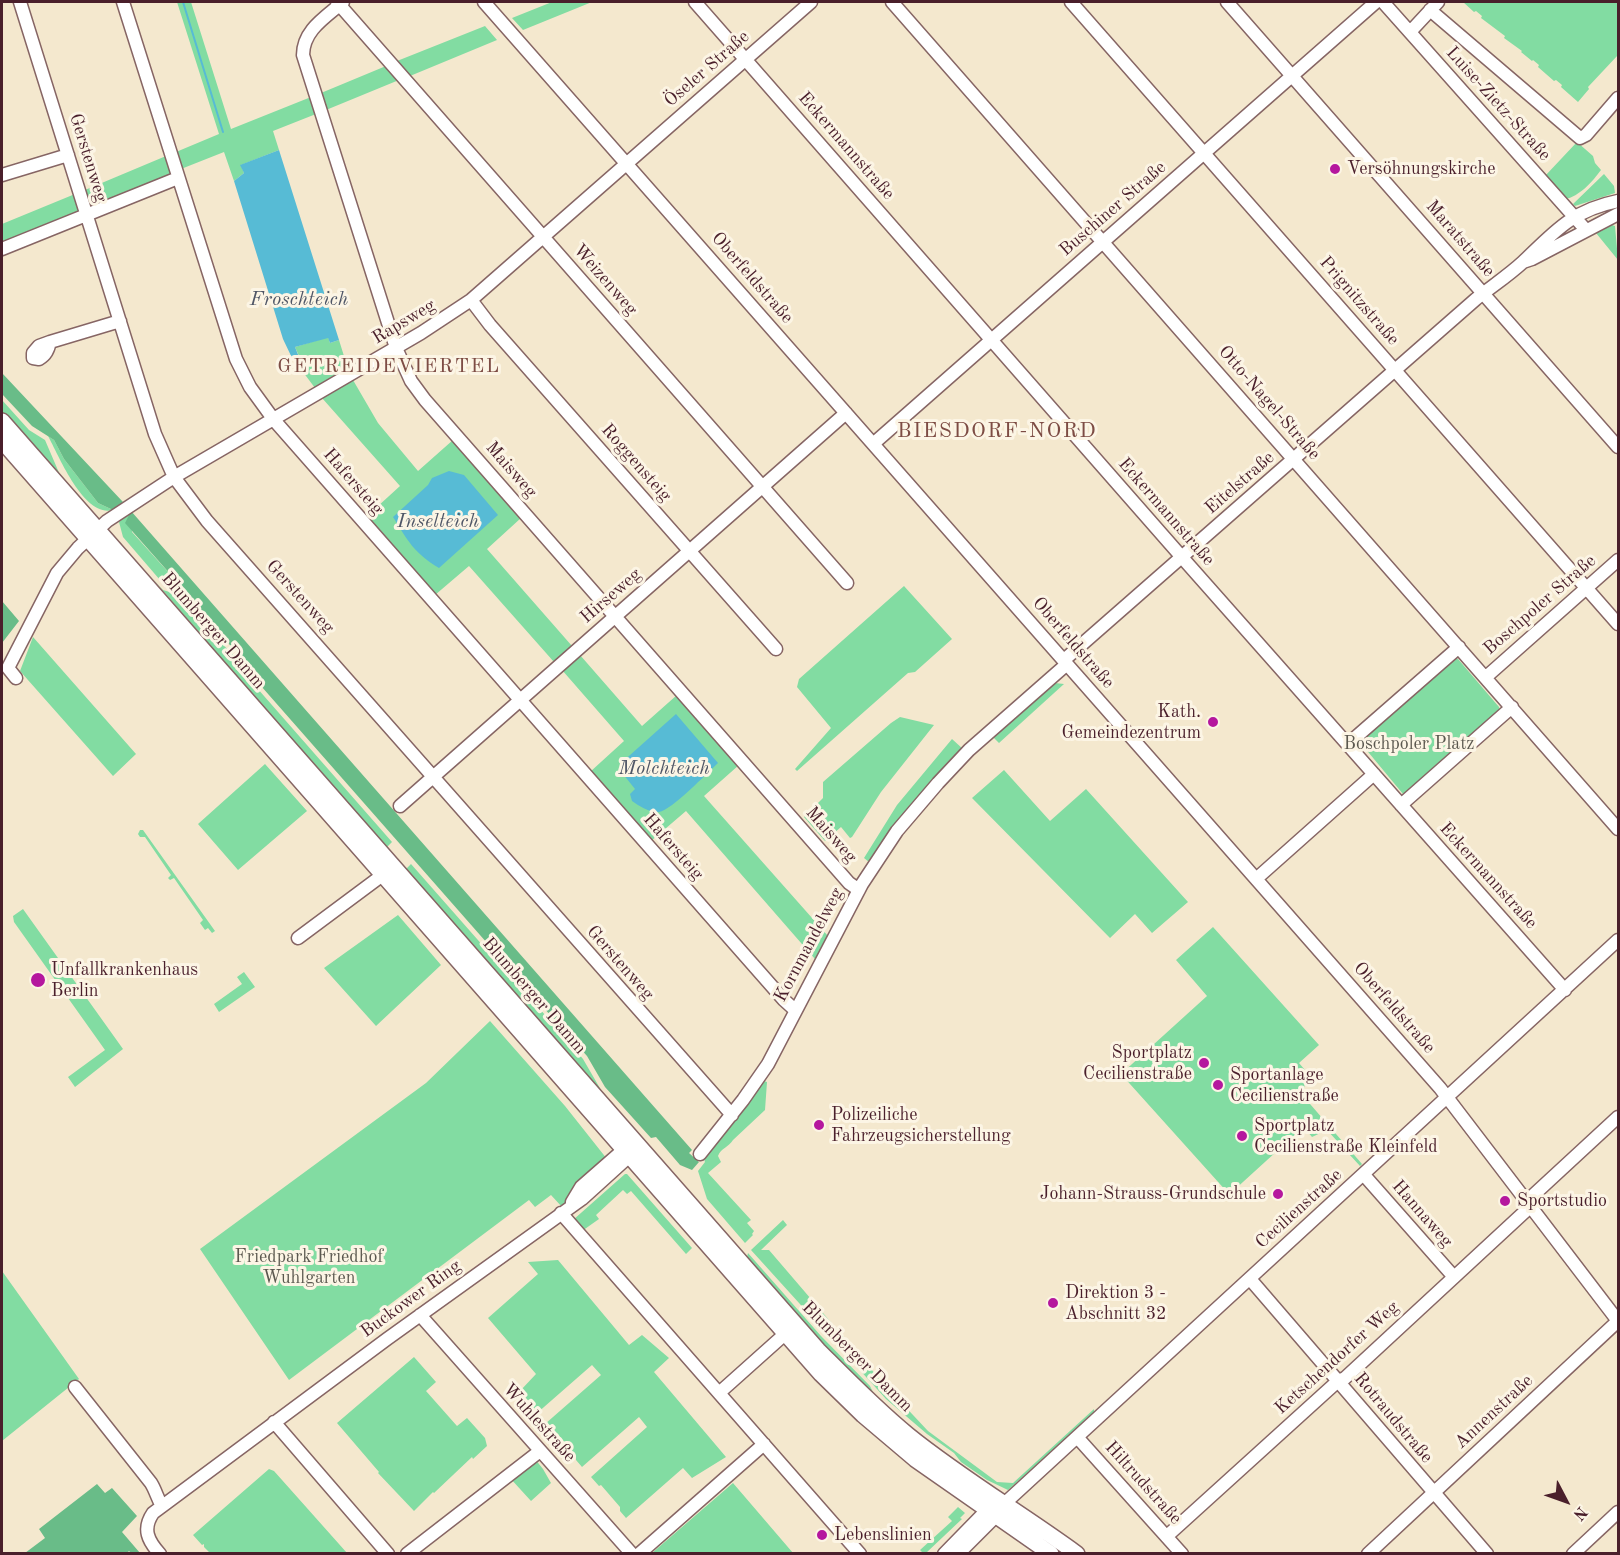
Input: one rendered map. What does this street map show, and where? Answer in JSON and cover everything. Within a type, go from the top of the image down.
[{"type":"main road","name":"Blumberger Damm","points":[[2,421],[92,534],[388,871],[632,1148],[818,1350],[861,1393],[996,1510],[1051,1554]]},
{"type":"main road","name":"Blumberger Damm","points":[[2,441],[92,534]]},
{"type":"main road","name":"Blumberger Damm","points":[[632,1148],[785,1334],[821,1374],[871,1422],[915,1459],[996,1510],[1077,1554]]},
{"type":"street","name":"Gerstenweg","points":[[20,2],[156,435],[174,477],[207,521],[732,1115]]},
{"type":"street","name":"Hafersteig","points":[[123,2],[238,363],[250,387],[274,420],[795,1010]]},
{"type":"street","name":"Oberfeldstraße","points":[[483,2],[1448,1098],[1618,1321]]},
{"type":"street","name":"Eckermannstraße","points":[[695,2],[1564,990]]},
{"type":"street","name":"Öseler Straße","points":[[627,163],[811,2]]},
{"type":"street","name":"Otto-Nagel-Straße","points":[[892,2],[1618,829]]},
{"type":"street","name":"Prignitzstraße","points":[[1071,2],[1618,624]]},
{"type":"street","name":"Maratstraße","points":[[1227,2],[1618,447]]},
{"type":"street","name":"Buschiner Straße","points":[[873,444],[1376,2]]},
{"type":"street","name":"Luise-Zietz-Straße","points":[[1383,2],[1586,230]]},
{"type":"street","name":"Weizenweg","points":[[340,3],[847,583]]},
{"type":"street","name":"Maisweg","points":[[340,3],[308,34],[303,55],[396,348],[411,381],[425,400],[849,883],[859,890]]},
{"type":"street","points":[[1410,32],[1434,6]]},
{"type":"street","name":"Luise-Zietz-Straße","points":[[1434,6],[1576,136],[1582,139],[1618,98]]},
{"type":"street","points":[[2,175],[68,155]]},
{"type":"street","name":"Rapsweg","points":[[16,678],[8,668],[34,615],[58,570],[92,534],[117,513],[174,477],[396,348],[471,300],[627,163]]},
{"type":"street","points":[[2,249],[178,178]]},
{"type":"street","name":"Eitelstraße","points":[[1066,662],[1533,250],[1574,216],[1618,201]]},
{"type":"street","name":"Eitelstraße","points":[[1522,262],[1532,260],[1618,214]]},
{"type":"street","name":"Roggensteig","points":[[471,300],[499,335],[776,649]]},
{"type":"street","points":[[50,342],[120,321]]},
{"type":"street","name":"Hirseweg","points":[[400,806],[846,412]]},
{"type":"street","name":"Boschpoler Straße","points":[[1486,677],[1618,560]]},
{"type":"street","name":"Boschpoler Straße","points":[[1348,744],[1459,647]]},
{"type":"street","name":"Kornmandelweg","points":[[700,1154],[732,1115],[771,1057],[859,890],[897,831],[969,750],[1066,662]]},
{"type":"street","points":[[1401,805],[1512,707]]},
{"type":"street","points":[[1256,879],[1374,774]]},
{"type":"street","points":[[298,938],[388,871]]},
{"type":"street","name":"Cecilienstraße","points":[[944,1554],[1077,1437],[1618,940]]},
{"type":"street","name":"Ketschendorfer Weg","points":[[1167,1536],[1338,1381],[1345,1378],[1454,1277],[1618,1117]]},
{"type":"street","name":"Buckower Ring","points":[[160,1554],[147,1533],[150,1518],[162,1506],[565,1210],[581,1187],[632,1148]]},
{"type":"street","name":"Hannaweg","points":[[1364,1175],[1454,1277]]},
{"type":"street","points":[[565,1210],[719,1393],[860,1554]]},
{"type":"street","name":"Rotraudstraße","points":[[1250,1279],[1487,1554]]},
{"type":"street","name":"Wuhlestraße","points":[[420,1315],[632,1554]]},
{"type":"street","name":"Annenstraße","points":[[1368,1554],[1618,1321]]},
{"type":"street","name":"Blumberger Damm","points":[[719,1393],[785,1334]]},
{"type":"street","points":[[75,1387],[152,1484],[156,1490],[155,1496],[162,1506]]},
{"type":"street","points":[[274,1422],[388,1554]]},
{"type":"street","name":"Hiltrudstraße","points":[[1077,1437],[1182,1554]]},
{"type":"street","points":[[639,1554],[764,1444]]},
{"type":"street","points":[[408,1554],[540,1451]]},
{"type":"street","name":"Cecilienstraße","points":[[963,1552],[996,1510]]},
{"type":"street","points":[[1573,1554],[1618,1512]]},
{"type":"green space","points":[[177,2],[191,2],[231,129],[311,97],[316,114],[273,131],[279,150],[241,165],[244,173],[234,181],[224,152],[181,169],[176,152],[219,134]]},
{"type":"green space","points":[[552,2],[592,2],[523,30],[512,18]]},
{"type":"green space","points":[[1463,2],[1618,2],[1618,55],[1588,87],[1589,89],[1578,102],[1561,87],[1562,85],[1538,67],[1539,65]]},
{"type":"green space","points":[[485,26],[497,40],[410,76],[397,61]]},
{"type":"green space","points":[[386,66],[399,80],[326,110],[321,93]]},
{"type":"green space","points":[[1577,142],[1593,156],[1601,170],[1580,192],[1565,199],[1545,176]]},
{"type":"green space","points":[[166,156],[171,174],[91,207],[85,190]]},
{"type":"green space","points":[[1604,174],[1614,186],[1615,193],[1575,206],[1573,204]]},
{"type":"green space","points":[[75,194],[81,212],[2,247],[2,224]]},
{"type":"green space","points":[[1612,225],[1615,226],[1618,260],[1596,233]]},
{"type":"green space","points":[[328,337],[330,343],[339,340],[348,369],[315,388],[294,360],[299,356],[295,347]]},
{"type":"green space","points":[[2,373],[123,502],[113,510],[98,503],[64,459],[54,440],[32,426],[2,394]]},
{"type":"green space","points":[[353,380],[378,423],[418,471],[453,440],[521,518],[487,549],[572,646],[554,662],[469,566],[435,595],[366,517],[400,486],[322,398]]},
{"type":"green space","points":[[2,400],[29,430],[45,440],[60,475],[58,477],[2,414]]},
{"type":"green space","points":[[48,436],[54,440],[64,459],[98,503],[113,510],[102,510],[92,505],[83,495],[74,484]]},
{"type":"green space","points":[[131,511],[132,532],[179,584],[178,587],[160,580],[123,537],[119,522]]},
{"type":"green space","points":[[131,511],[692,1150],[689,1153],[699,1162],[692,1170],[680,1165],[656,1137],[651,1138],[605,1087],[587,1056],[543,1007],[534,989],[509,968],[254,678],[240,654],[220,636],[178,587],[179,584],[125,523]]},
{"type":"green space","points":[[152,578],[163,590],[179,595],[236,657],[250,680],[392,842],[385,849],[219,659]]},
{"type":"green space","points":[[904,586],[952,639],[915,672],[908,673],[797,771],[795,769],[831,728],[797,687],[799,679]]},
{"type":"green space","points":[[2,601],[19,621],[2,643]]},
{"type":"green space","points":[[33,637],[136,754],[113,776],[20,671]]},
{"type":"green space","points":[[580,655],[642,726],[677,695],[739,765],[704,796],[828,936],[815,959],[686,811],[651,841],[590,772],[624,741],[562,670]]},
{"type":"green space","name":"Boschpoler Platz","points":[[1453,658],[1458,659],[1499,707],[1500,712],[1406,794],[1403,794],[1359,741]]},
{"type":"green space","points":[[1055,683],[1064,684],[999,743],[993,737]]},
{"type":"green space","points":[[900,717],[934,725],[881,792],[852,837],[850,838],[841,827],[825,841],[804,817],[823,798],[823,782]]},
{"type":"green space","points":[[952,739],[963,749],[906,811],[869,862],[864,858],[897,805]]},
{"type":"green space","points":[[265,764],[307,811],[238,870],[198,824]]},
{"type":"green space","points":[[1004,770],[1050,821],[1086,789],[1188,902],[1152,933],[1135,914],[1110,938],[972,798]]},
{"type":"green space","points":[[140,830],[143,830],[215,931],[212,933],[208,928],[205,930],[200,923],[203,920],[174,878],[170,880],[168,878],[171,875],[145,837],[140,837],[138,834]]},
{"type":"green space","points":[[411,864],[514,981],[531,994],[539,1008],[583,1059],[601,1090],[598,1092],[404,871]]},
{"type":"green space","points":[[23,909],[123,1049],[75,1087],[68,1077],[105,1050],[14,922],[13,916]]},
{"type":"green space","points":[[398,915],[441,965],[376,1026],[324,968]]},
{"type":"green space","name":"Sportanlage Cecilienstraße","points":[[1213,927],[1319,1045],[1299,1063],[1305,1070],[1304,1097],[1362,1164],[1360,1166],[1327,1130],[1312,1137],[1306,1130],[1299,1131],[1232,1192],[1228,1193],[1121,1074],[1207,996],[1176,960]]},
{"type":"green space","points":[[244,972],[255,987],[219,1012],[214,1004],[242,984],[237,977]]},
{"type":"green space","name":"Friedpark Friedhof Wuhlgarten","points":[[490,1021],[565,1106],[607,1159],[562,1207],[551,1195],[535,1207],[529,1200],[289,1380],[200,1249],[426,1083]]},
{"type":"green space","points":[[761,1080],[767,1082],[765,1110],[721,1151],[718,1156],[721,1162],[708,1173],[751,1220],[747,1223],[754,1231],[753,1235],[745,1243],[707,1199],[698,1171],[705,1162],[703,1156]]},
{"type":"green space","points":[[625,1174],[692,1248],[686,1254],[631,1191],[627,1194],[623,1190],[596,1215],[599,1219],[582,1231],[573,1220]]},
{"type":"green space","points":[[783,1220],[787,1225],[761,1250],[769,1250],[883,1383],[928,1431],[997,1482],[1013,1483],[1094,1409],[1094,1413],[1008,1490],[987,1480],[961,1462],[954,1453],[927,1434],[886,1399],[751,1250]]},
{"type":"green space","points":[[748,1253],[821,1336],[870,1386],[877,1400],[918,1436],[926,1440],[924,1442],[876,1401],[809,1333],[746,1261]]},
{"type":"green space","points":[[558,1260],[629,1345],[642,1335],[669,1358],[654,1372],[726,1457],[692,1478],[683,1468],[626,1518],[620,1511],[620,1507],[591,1477],[647,1427],[639,1417],[582,1467],[557,1433],[554,1435],[545,1424],[601,1375],[592,1365],[536,1414],[532,1405],[520,1391],[536,1374],[488,1318],[538,1274],[528,1262]]},
{"type":"green space","points":[[2,1271],[79,1379],[2,1441]]},
{"type":"green space","points":[[414,1357],[436,1382],[426,1391],[457,1426],[467,1418],[485,1438],[487,1446],[414,1511],[378,1473],[337,1423]]},
{"type":"green space","points":[[535,1459],[551,1483],[531,1501],[510,1478]]},
{"type":"green space","points":[[269,1469],[274,1471],[347,1553],[210,1553],[204,1544],[202,1545],[193,1535]]},
{"type":"green space","points":[[733,1483],[793,1553],[652,1553]]},
{"type":"green space","points":[[97,1484],[105,1493],[112,1488],[137,1516],[122,1532],[140,1553],[129,1551],[126,1554],[25,1553],[45,1538],[39,1529]]},
{"type":"green space","points":[[958,1507],[965,1513],[960,1518],[962,1519],[926,1553],[923,1553],[920,1550],[952,1521],[948,1517]]},
{"type":"water","name":"Froschteich","points":[[279,150],[339,340],[330,343],[328,338],[295,347],[299,357],[293,360],[283,339],[234,181],[244,173],[240,165]]},
{"type":"water","name":"Inselteich","points":[[449,471],[464,475],[498,515],[439,568],[412,546],[393,517],[428,485],[432,478]]},
{"type":"water","name":"Molchteich","points":[[676,714],[718,763],[672,805],[659,812],[652,811],[632,801],[630,794],[635,789],[623,774],[620,764]]},
{"type":"waterway","points":[[183,2],[223,132]]},
{"type":"place","name":"Versöhnungskirche","points":[[1335,169]]},
{"type":"place","name":"Kath. Gemeindezentrum","points":[[1213,722]]},
{"type":"place","name":"Unfallkrankenhaus Berlin","points":[[38,980]]},
{"type":"place","name":"Sportplatz Cecilienstraße","points":[[1204,1063]]},
{"type":"place","name":"Sportanlage Cecilienstraße","points":[[1218,1085]]},
{"type":"place","name":"Polizeiliche Fahrzeugsicherstellung","points":[[819,1125]]},
{"type":"place","name":"Sportplatz Cecilienstraße Kleinfeld","points":[[1242,1136]]},
{"type":"place","name":"Johann-Strauss-Grundschule","points":[[1278,1194]]},
{"type":"place","name":"Sportstudio","points":[[1505,1201]]},
{"type":"place","name":"Direktion 3 - Abschnitt 32","points":[[1053,1303]]},
{"type":"place","name":"Lebenslinien","points":[[822,1535]]},
{"type":"district","name":"GETREIDEVIERTEL","points":[[389,367]]},
{"type":"district","name":"BIESDORF-NORD","points":[[997,431]]}]
